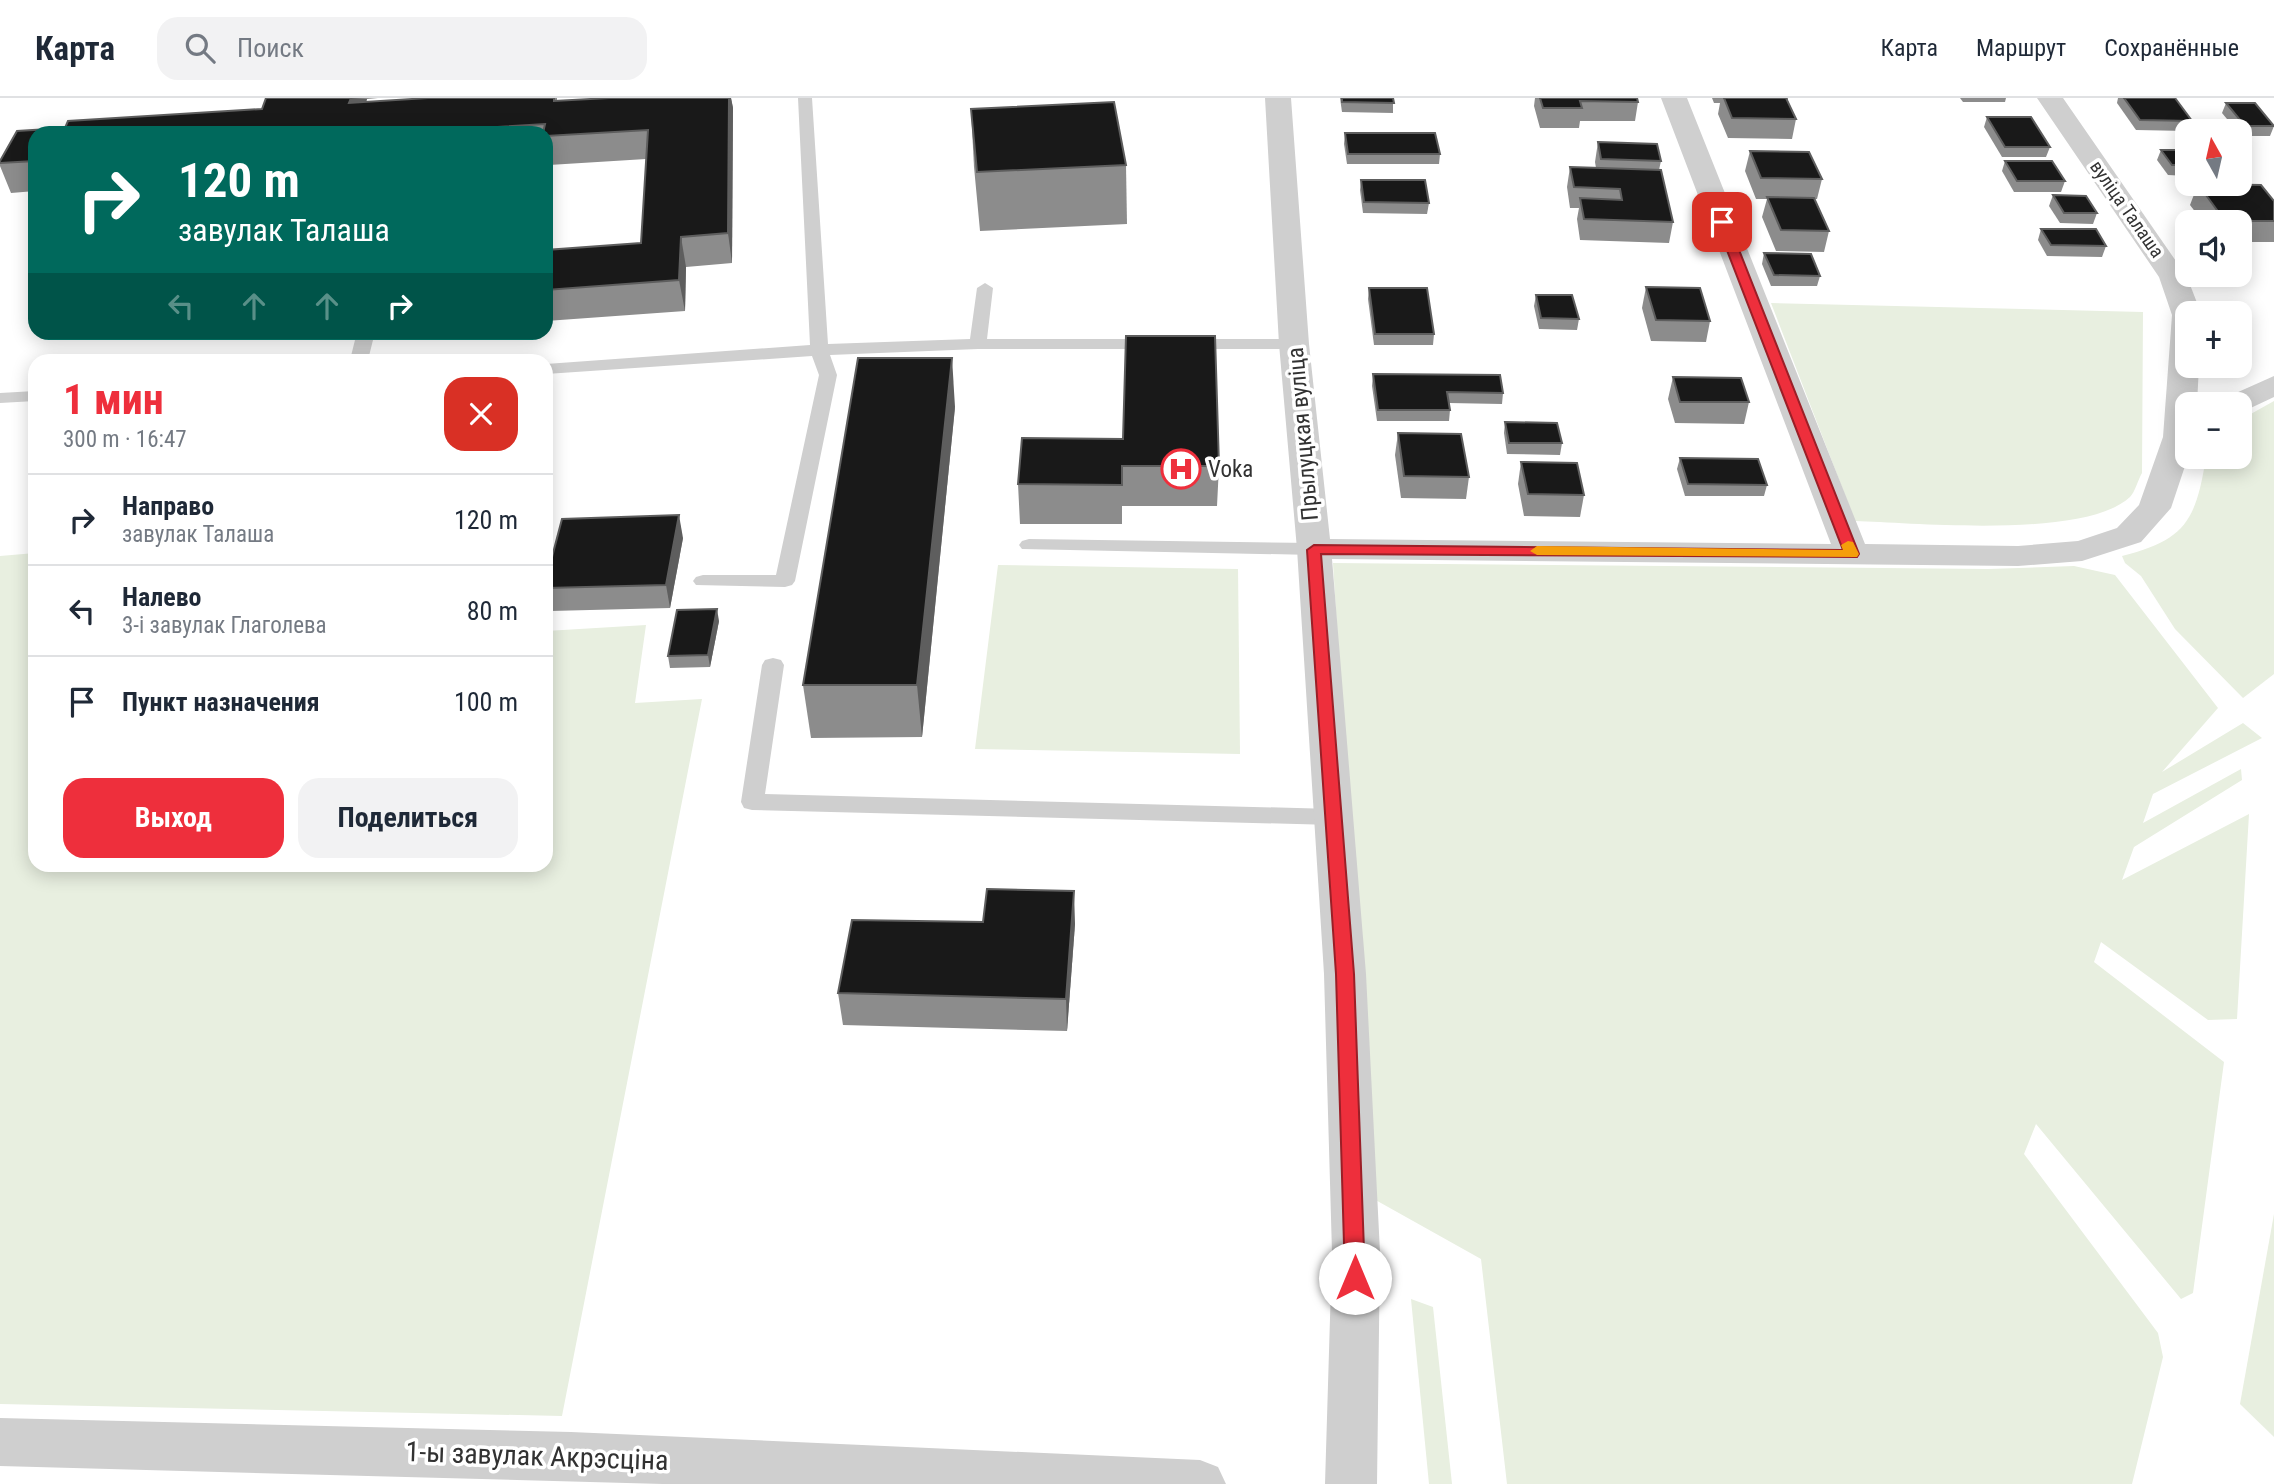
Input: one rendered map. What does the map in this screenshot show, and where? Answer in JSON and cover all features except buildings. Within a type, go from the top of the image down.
[{"type":"street","name":"Прылуцкая вуліца","points":[[1278,98],[1294,344],[1314,550],[1345,974],[1356,1252],[1351,1484]]},
{"type":"street","points":[[1674,98],[1852,554]]},
{"type":"street","name":"вуліца Талаша","points":[[2050,98],[2173,277],[2187,315],[2184,392]]},
{"type":"street","points":[[2252,396],[2274,384]]},
{"type":"street","name":"вуліца Талаша","points":[[1314,550],[2018,556],[2082,551],[2129,536],[2154,508],[2175,455]]},
{"type":"street","name":"1-ы завулак Акрэсціна","points":[[0,1442],[568,1470],[1200,1484]]},
{"type":"lane","points":[[703,581],[785,581],[828,375],[819,350],[805,98]]},
{"type":"lane","points":[[978,344],[985,288]]},
{"type":"lane","points":[[553,369],[819,350],[978,344],[1294,344]]},
{"type":"lane","points":[[0,398],[28,397]]},
{"type":"lane","points":[[1029,545],[1314,550]]},
{"type":"lane","points":[[773,665],[752,802],[1333,817]]},
{"type":"green space","points":[[1771,303],[2143,312],[2142,473],[2133,492],[2130,497],[2108,510],[2077,519],[2040,524],[1999,526],[1855,521]]},
{"type":"green space","points":[[2274,401],[2274,674],[2243,698],[2175,629],[2141,576],[2125,563],[2122,556],[2161,543],[2184,524],[2198,497],[2204,469],[2252,469],[2252,413]]},
{"type":"green space","points":[[28,554],[28,872],[553,872],[553,631],[646,625],[635,703],[702,699],[562,1416],[0,1404],[0,556]]},
{"type":"green space","points":[[1333,563],[1988,569],[2074,566],[2115,575],[2218,708],[2162,772],[2243,723],[2262,738],[2153,794],[2143,823],[2241,769],[2242,780],[2134,847],[2122,880],[2249,814],[2237,1019],[2208,1020],[2101,942],[2094,962],[2224,1062],[2193,1293],[2181,1299],[2036,1124],[2024,1154],[2158,1333],[2163,1357],[2132,1484],[1507,1484],[1481,1259],[1372,1198]]},
{"type":"green space","points":[[998,565],[1238,569],[1240,754],[975,749]]},
{"type":"green space","points":[[2274,1214],[2274,1437],[2240,1404]]},
{"type":"green space","points":[[1411,1299],[1433,1307],[1452,1484],[1429,1484]]},
{"type":"slow traffic","points":[[1537,551],[1852,554],[1848,545]]},
{"type":"place","name":"Voka","points":[[1181,469]]},
{"type":"route","points":[[1355,1278],[1345,974],[1314,550],[1852,554],[1722,222]]}]
